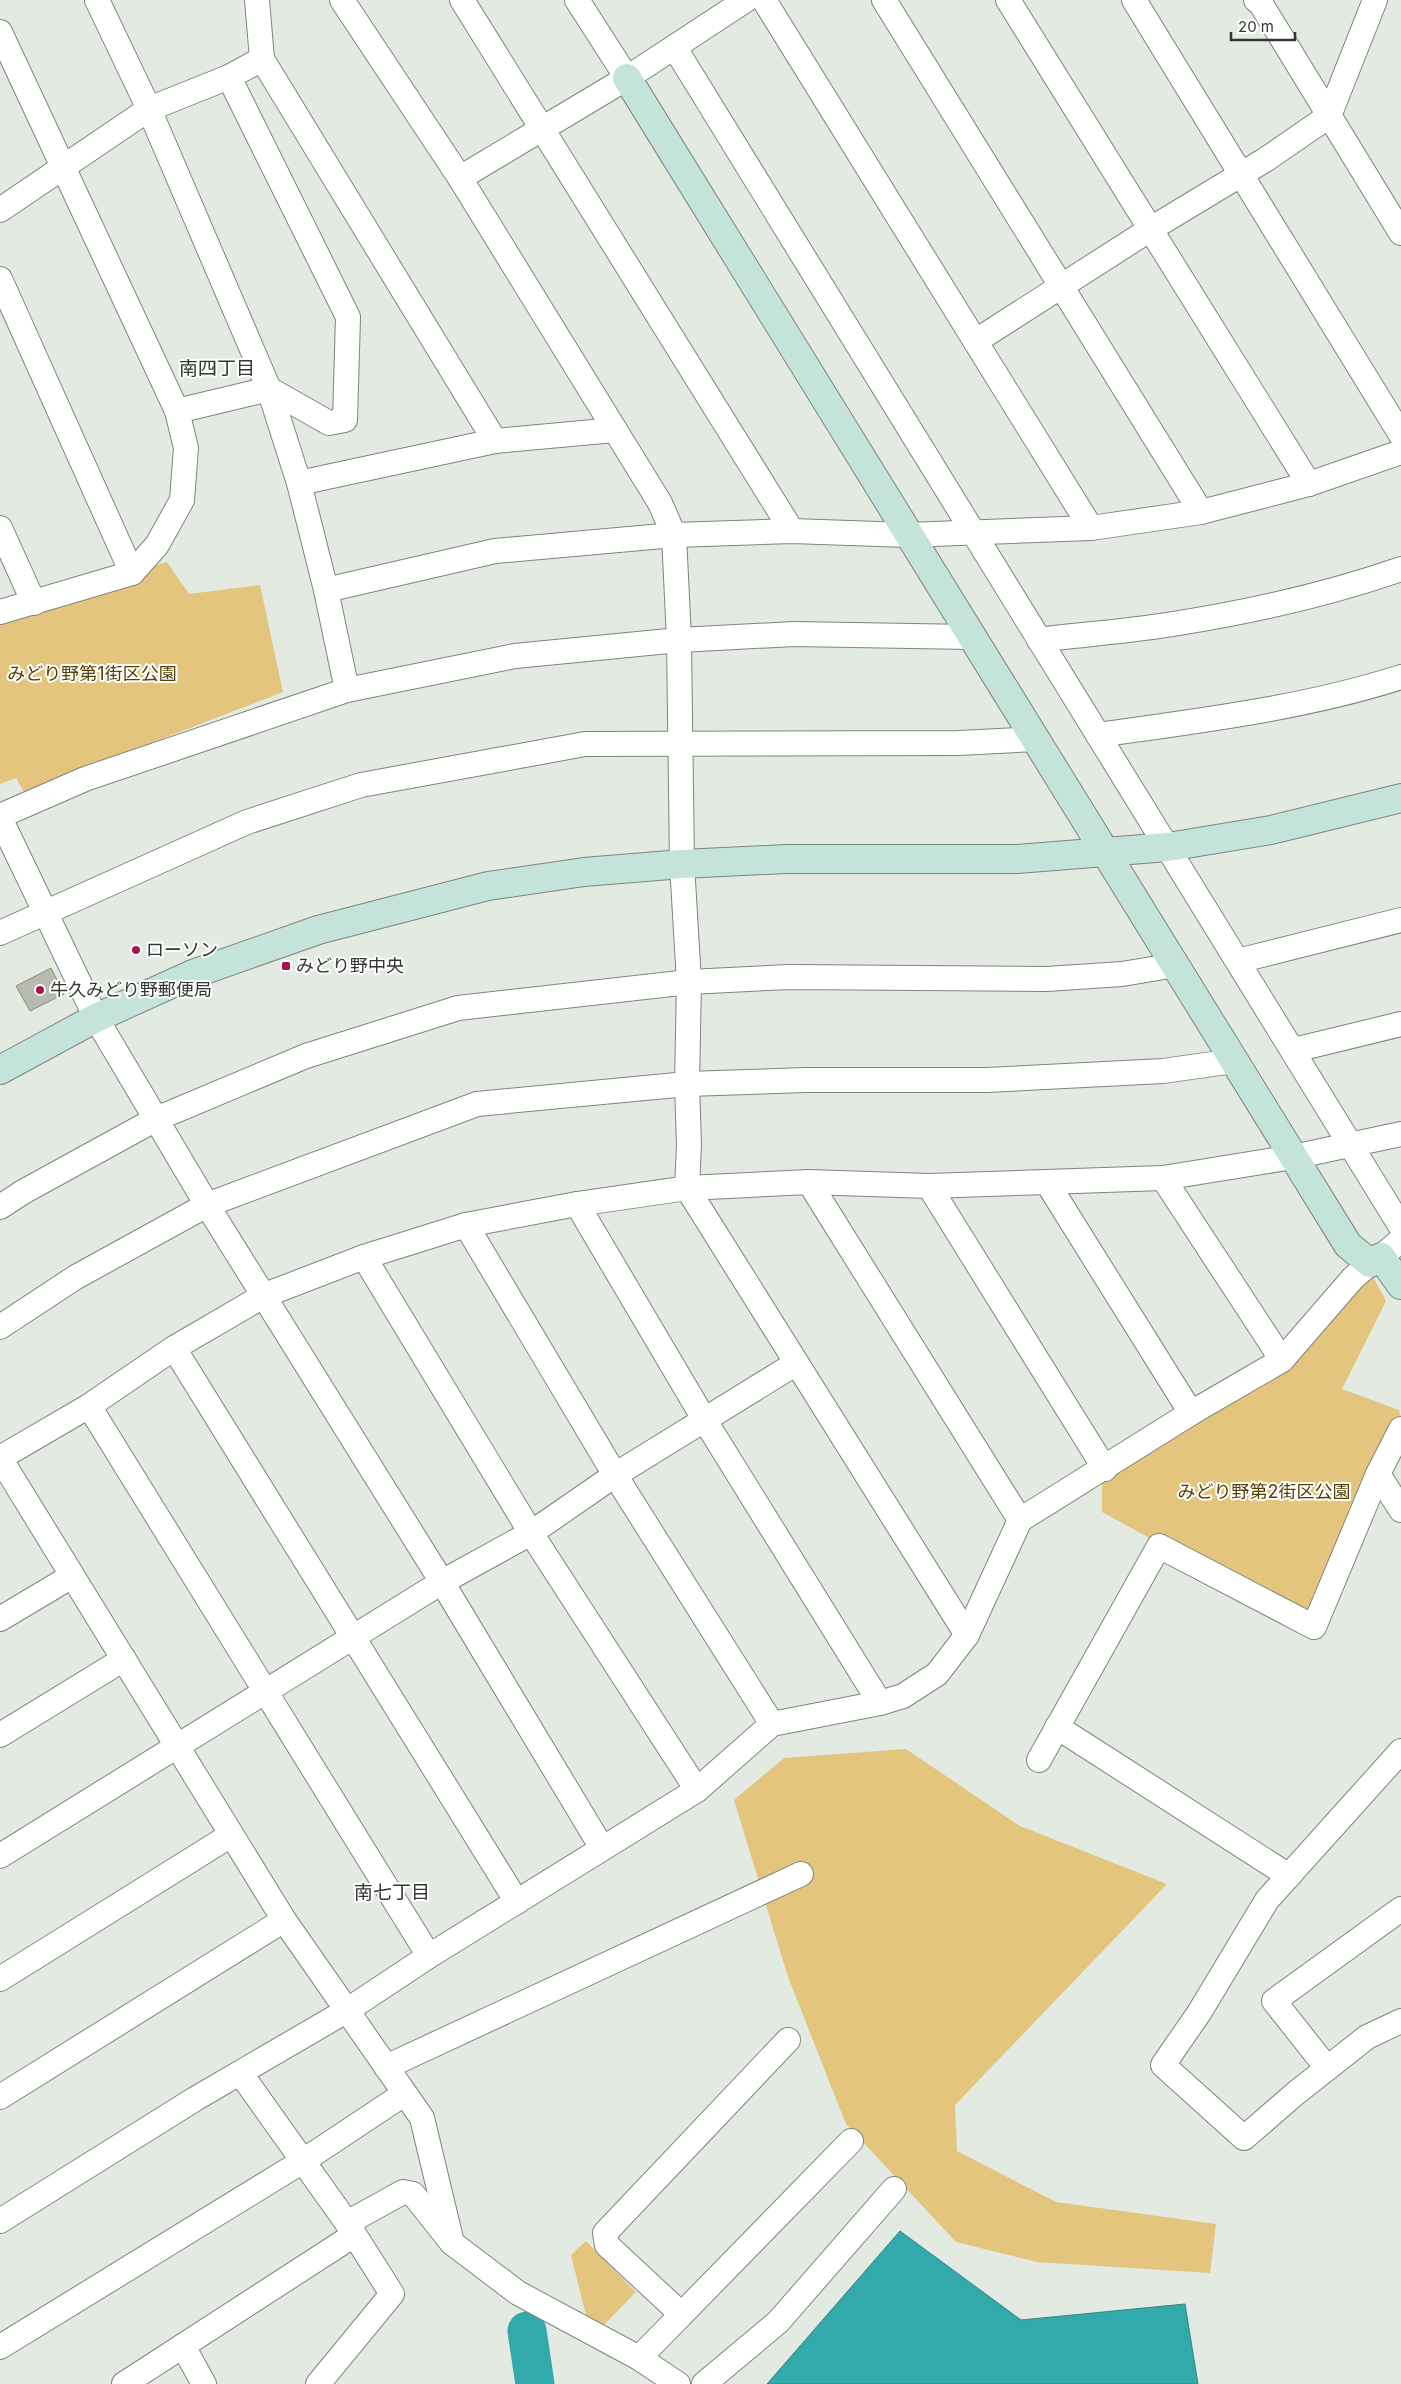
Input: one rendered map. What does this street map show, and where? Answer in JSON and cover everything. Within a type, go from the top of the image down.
[{"type":"street","points":[[97,0],[150,109],[269,389],[299,483],[326,590],[347,690]]},
{"type":"street","points":[[257,0],[262,60],[494,442]]},
{"type":"street","points":[[342,0],[460,178],[660,503],[674,535],[679,640],[682,864],[689,982],[687,1084],[689,1145],[687,1188],[795,1364],[966,1635]]},
{"type":"street","points":[[462,0],[792,531]]},
{"type":"street","points":[[576,0],[627,78],[907,535],[1176,965],[1348,1245],[1384,1253],[1401,1285]]},
{"type":"street","points":[[460,178],[627,78],[749,0],[976,341],[1091,528]]},
{"type":"street","points":[[884,0],[1201,512]]},
{"type":"street","points":[[1008,0],[1149,230],[1309,484]]},
{"type":"street","points":[[1134,0],[1401,435]]},
{"type":"street","points":[[976,341],[1149,230],[1241,175],[1328,116],[1375,0]]},
{"type":"street","points":[[1260,1],[1328,116],[1399,224]]},
{"type":"street","points":[[0,32],[177,412],[186,448],[182,500],[157,545],[132,572],[0,612]]},
{"type":"street","points":[[675,48],[1294,1050],[1401,1227]]},
{"type":"street","points":[[0,210],[150,109],[229,77],[262,60]]},
{"type":"street","points":[[177,412],[269,389],[329,423],[345,420],[348,317],[229,77]]},
{"type":"street","points":[[0,279],[132,572]]},
{"type":"street","points":[[299,483],[494,442],[615,430]]},
{"type":"street","points":[[326,590],[495,551],[674,535],[792,531],[907,535],[975,534],[1091,528],[1201,512],[1309,484],[1401,452]]},
{"type":"street","points":[[0,528],[34,603]]},
{"type":"street","points":[[1039,640],[1177,624],[1255,609],[1358,584],[1401,569]]},
{"type":"street","points":[[602,1848],[442,1582],[265,1295],[207,1205],[96,1018],[0,817],[85,779],[347,690],[515,656],[679,640],[794,634],[971,637]]},
{"type":"street","points":[[1098,735],[1222,718],[1372,686],[1401,677]]},
{"type":"street","points":[[0,933],[246,822],[361,785],[585,744],[681,742],[959,743],[1035,739]]},
{"type":"street","points":[[0,1070],[96,1018],[193,974],[318,930],[488,886],[584,872],[682,864],[787,859],[1017,860],[1168,847],[1271,830],[1401,798]]},
{"type":"street","points":[[1238,961],[1401,920]]},
{"type":"street","points":[[0,1207],[23,1192],[156,1119],[306,1056],[458,1008],[689,982],[789,977],[1046,980],[1122,974],[1176,965]]},
{"type":"street","points":[[1294,1050],[1401,1024]]},
{"type":"street","points":[[0,1326],[76,1277],[207,1205],[477,1104],[687,1084],[806,1080],[987,1080],[1163,1071],[1234,1061]]},
{"type":"street","points":[[452,2243],[422,2118],[284,1920],[0,1458],[89,1406],[174,1348],[265,1295],[364,1257],[466,1225],[577,1204],[687,1188],[809,1182],[928,1186],[1048,1184],[1164,1178],[1293,1157],[1352,1146],[1401,1134]]},
{"type":"street","points":[[1164,1178],[1282,1360]]},
{"type":"street","points":[[809,1182],[1020,1520]]},
{"type":"street","points":[[1048,1184],[1191,1413]]},
{"type":"street","points":[[928,1186],[1105,1469]]},
{"type":"street","points":[[577,1204],[704,1419],[880,1703]]},
{"type":"street","points":[[466,1225],[615,1475],[772,1724]]},
{"type":"street","points":[[0,2222],[195,2099],[241,2074],[346,2011],[428,1956],[697,1790],[772,1724],[880,1703],[903,1696],[937,1674],[966,1635],[1020,1520],[1105,1469],[1191,1413],[1282,1360],[1353,1278],[1384,1253]]},
{"type":"street","points":[[364,1257],[531,1533],[697,1790]]},
{"type":"street","points":[[174,1348],[517,1902]]},
{"type":"street","points":[[0,1856],[442,1582],[531,1533],[615,1475],[795,1364]]},
{"type":"street","points":[[89,1406],[428,1956]]},
{"type":"street","points":[[1039,1760],[1159,1546],[1314,1627],[1378,1474],[1401,1429]]},
{"type":"street","points":[[1378,1474],[1401,1510]]},
{"type":"street","points":[[0,1620],[72,1576]]},
{"type":"street","points":[[0,1735],[124,1659]]},
{"type":"street","points":[[1057,1727],[1289,1876]]},
{"type":"street","points":[[1401,1751],[1267,1900],[1199,2014],[1163,2066],[1244,2138],[1367,2037],[1401,2021]]},
{"type":"street","points":[[0,1979],[231,1835]]},
{"type":"street","points":[[386,2067],[801,1874]]},
{"type":"street","points":[[1327,2068],[1274,2001],[1401,1908]]},
{"type":"street","points":[[0,2097],[284,1920]]},
{"type":"street","points":[[680,2313],[607,2245],[605,2233],[788,2040]]},
{"type":"street","points":[[241,2074],[350,2229],[392,2294],[318,2384]]},
{"type":"street","points":[[0,2347],[303,2162],[404,2094]]},
{"type":"street","points":[[639,2358],[680,2313],[851,2141]]},
{"type":"street","points":[[704,2384],[778,2322],[894,2189]]},
{"type":"street","points":[[124,2384],[183,2346],[403,2192],[413,2194],[452,2243],[518,2293],[639,2358],[678,2384]]},
{"type":"street","points":[[183,2346],[204,2384]]},
{"type":"green space","name":"みどり野第1街区公園","points":[[167,562],[189,594],[260,585],[283,692],[24,792],[16,778],[0,784],[0,611]]},
{"type":"green space","name":"みどり野第2街区公園","points":[[1371,1273],[1386,1301],[1342,1389],[1399,1410],[1401,1418],[1307,1624],[1102,1512],[1102,1483],[1243,1394]]},
{"type":"green space","points":[[906,1749],[1020,1826],[1167,1884],[955,2105],[957,2151],[1056,2202],[1216,2224],[1210,2273],[1037,2262],[956,2242],[846,2124],[788,1977],[734,1800],[784,1758]]},
{"type":"green space","points":[[586,2241],[636,2292],[601,2328],[587,2319],[571,2255]]},
{"type":"water","points":[[900,2231],[1021,2320],[1185,2304],[1198,2384],[767,2384]]},
{"type":"building","points":[[51,968],[64,994],[30,1011],[16,986]]},
{"type":"waterway","points":[[527,2331],[535,2384]]},
{"type":"place","name":"ローソン","points":[[136,950]]},
{"type":"place","name":"みどり野中央","points":[[286,966]]},
{"type":"place","name":"牛久みどり野郵便局","points":[[40,990]]},
{"type":"district","name":"南四丁目","points":[[217,368]]},
{"type":"district","name":"南七丁目","points":[[392,1892]]}]
